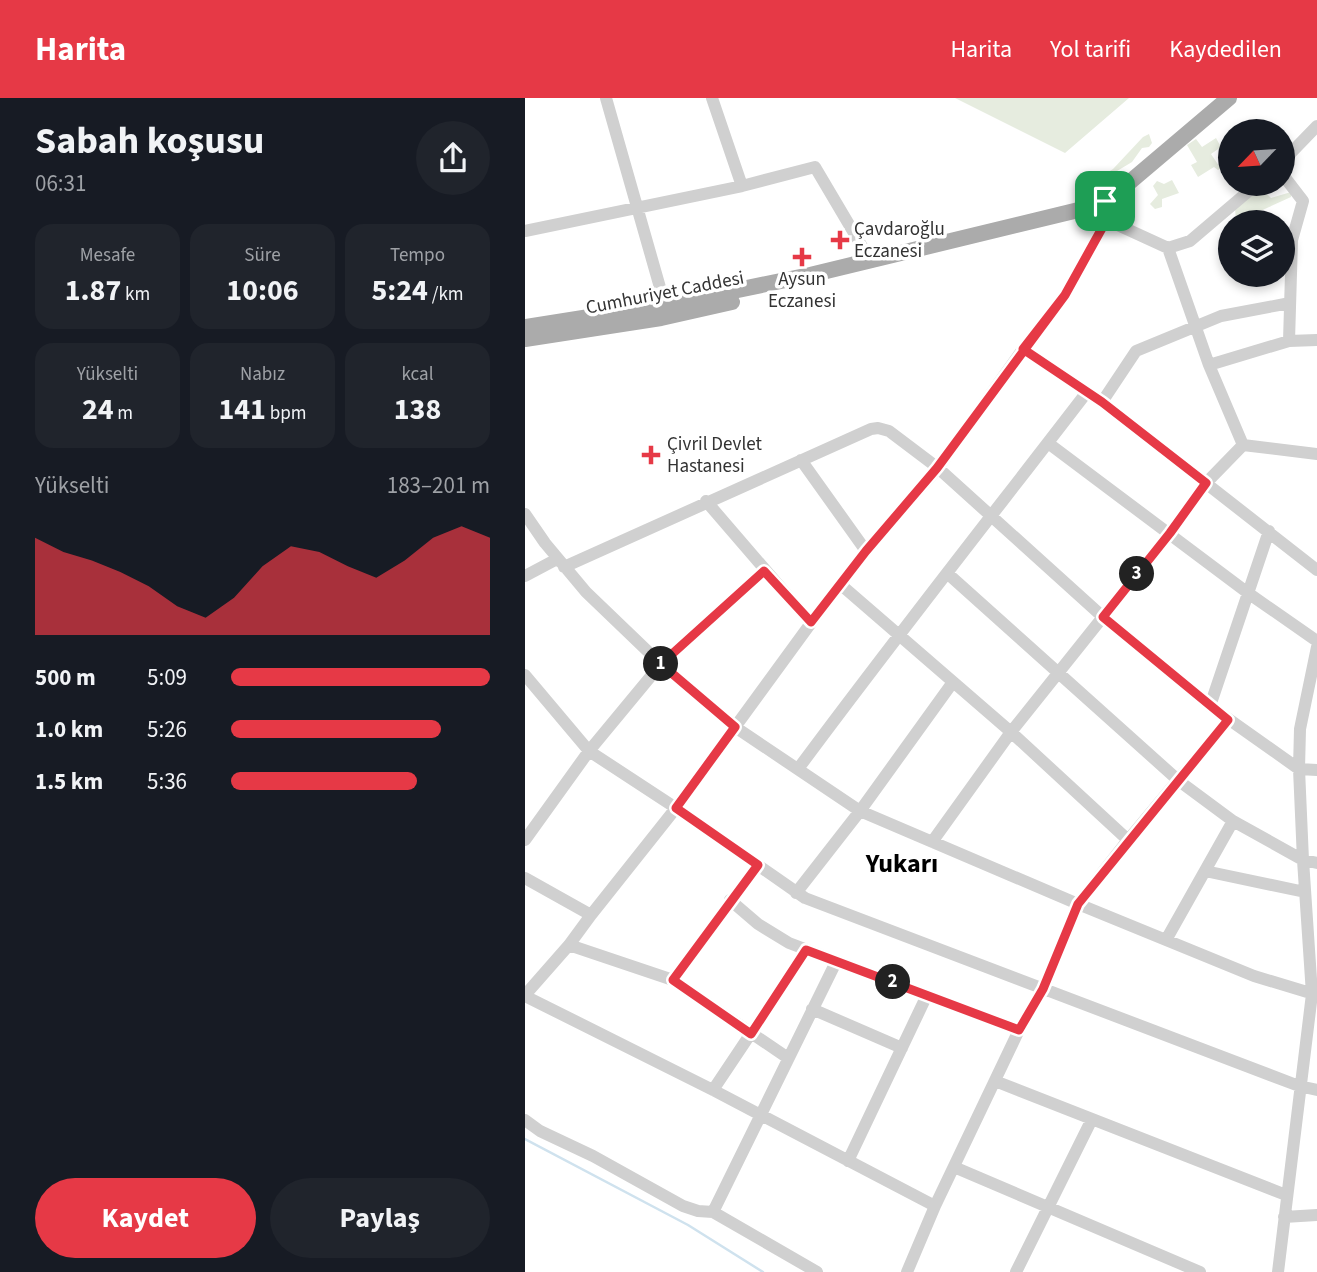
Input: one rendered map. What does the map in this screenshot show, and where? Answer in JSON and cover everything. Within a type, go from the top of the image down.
[{"type":"main road","name":"Cumhuriyet Caddesi","points":[[525,327],[665,305],[810,275],[1083,209],[1105,201],[1229,98]]},
{"type":"main road","name":"Cumhuriyet Caddesi","points":[[525,339],[661,318],[743,300],[810,275]]},
{"type":"street","points":[[606,98],[665,305]]},
{"type":"street","points":[[717,100],[742,186]]},
{"type":"street","points":[[1295,149],[1317,126]]},
{"type":"street","points":[[525,231],[742,186],[815,167],[870,260]]},
{"type":"street","points":[[1295,191],[1303,201],[1317,202]]},
{"type":"street","points":[[1083,209],[1168,248],[1190,241],[1243,196]]},
{"type":"street","points":[[935,1206],[525,996],[569,946],[676,808],[811,622],[866,551],[937,468],[1065,295],[1106,221],[1105,201]]},
{"type":"street","points":[[1289,341],[1292,240],[1303,201]]},
{"type":"street","points":[[1168,248],[1209,365],[1243,445]]},
{"type":"street","points":[[1102,402],[1136,351],[1221,316],[1290,303]]},
{"type":"street","points":[[1209,365],[1289,341],[1317,340]]},
{"type":"street","points":[[1023,349],[1102,402],[1317,570]]},
{"type":"street","points":[[798,769],[897,635],[1087,392]]},
{"type":"street","points":[[525,576],[878,428],[889,431],[937,468],[993,515],[1103,617],[1210,706],[1299,769],[1317,770]]},
{"type":"street","points":[[1048,443],[1248,593],[1317,641]]},
{"type":"street","points":[[1243,445],[1317,454]]},
{"type":"street","points":[[932,842],[1011,732],[1170,533],[1206,483],[1243,445]]},
{"type":"street","points":[[801,460],[866,551]]},
{"type":"street","points":[[706,501],[811,622]]},
{"type":"street","points":[[525,514],[560,563],[608,615],[661,664],[735,727],[860,811],[1166,940],[1267,980],[1315,994]]},
{"type":"street","points":[[1210,706],[1269,531]]},
{"type":"street","points":[[525,840],[589,751],[661,664],[764,571]]},
{"type":"street","points":[[947,573],[1179,781],[1233,821],[1303,860],[1317,863]]},
{"type":"street","points":[[840,584],[1011,732],[1128,840]]},
{"type":"street","points":[[1278,1272],[1299,1086],[1315,994],[1304,892],[1299,769],[1300,729],[1317,647]]},
{"type":"street","points":[[525,675],[589,751],[816,904],[1299,1086],[1317,1090]]},
{"type":"street","points":[[796,893],[860,811],[953,682]]},
{"type":"street","points":[[907,1272],[935,1206],[1019,1030],[1043,989],[1078,904],[1228,720]]},
{"type":"street","points":[[1166,940],[1233,821]]},
{"type":"street","points":[[673,980],[758,865]]},
{"type":"street","points":[[1205,871],[1304,892]]},
{"type":"street","points":[[525,878],[591,915]]},
{"type":"street","points":[[730,901],[775,935],[806,950],[1019,1030]]},
{"type":"street","points":[[569,946],[673,980],[788,1058]]},
{"type":"street","points":[[713,1090],[806,950]]},
{"type":"street","points":[[713,1212],[836,962]]},
{"type":"street","points":[[848,1161],[927,995]]},
{"type":"street","points":[[813,1009],[902,1048]]},
{"type":"street","points":[[995,1081],[1286,1195]]},
{"type":"street","points":[[1016,1272],[1093,1119]]},
{"type":"street","points":[[525,1120],[540,1131],[593,1156],[683,1206],[713,1212],[817,1272]]},
{"type":"street","points":[[954,1167],[1200,1272]]},
{"type":"street","points":[[1284,1217],[1317,1215]]},
{"type":"shaded area","points":[[955,98],[1129,98],[1065,153]]},
{"type":"shaded area","points":[[1149,134],[1152,143],[1149,147],[1142,148],[1132,162],[1112,174],[1113,182],[1108,179],[1105,174]]},
{"type":"shaded area","points":[[1216,138],[1218,149],[1211,154],[1218,164],[1218,170],[1214,167],[1198,177],[1191,165],[1197,162],[1187,145],[1196,139],[1202,147]]},
{"type":"shaded area","points":[[1172,180],[1179,193],[1162,199],[1162,207],[1155,209],[1150,204],[1158,195],[1153,186],[1157,181],[1164,184]]},
{"type":"shaded area","points":[[1252,196],[1291,196],[1262,210],[1235,210],[1235,207]]},
{"type":"waterway","points":[[525,1139],[688,1225],[763,1272]]},
{"type":"place","name":"Çavdaroğlu Eczanesi","points":[[840,240]]},
{"type":"place","name":"Aysun Eczanesi","points":[[802,257]]},
{"type":"place","name":"Çivril Devlet Hastanesi","points":[[651,455]]},
{"type":"district","name":"Yukarı","points":[[902,863]]},
{"type":"route","points":[[1105,201],[1083,209],[1106,221],[1065,295],[1023,349],[1102,402],[1206,483],[1103,617],[1228,720],[1078,904],[1043,989],[1019,1030],[806,950],[751,1034],[673,980],[758,865],[676,808],[735,727],[661,664],[764,571],[811,622],[866,551],[937,468],[1023,349],[1065,295],[1106,221],[1105,201]]}]
